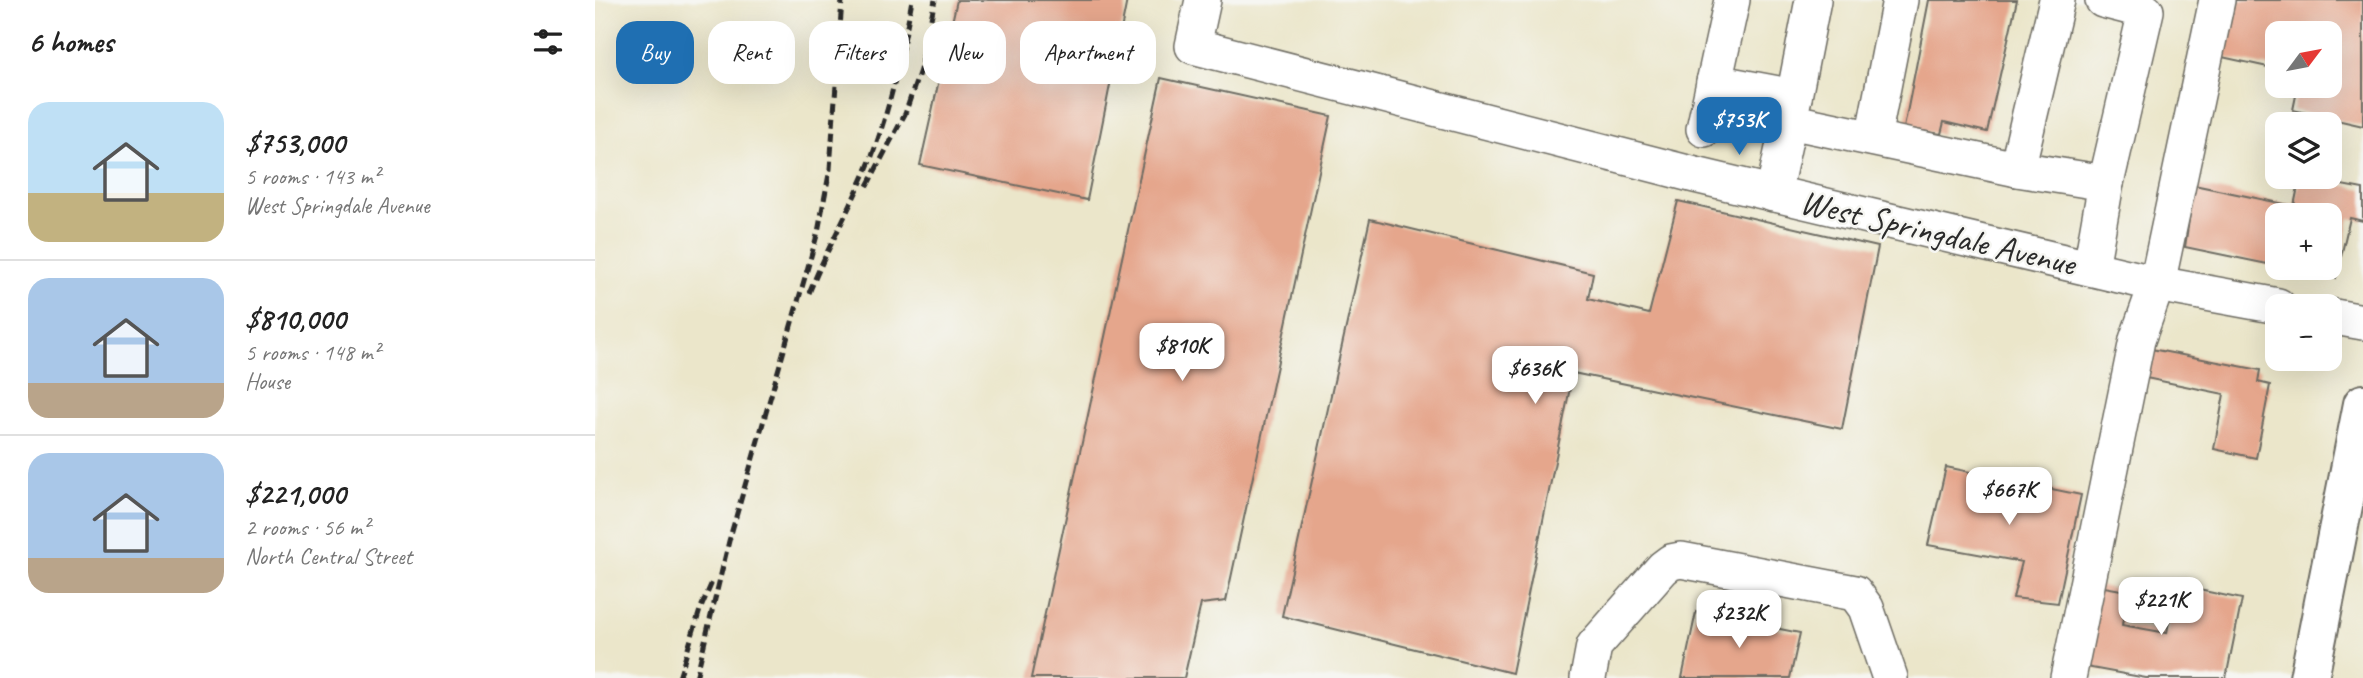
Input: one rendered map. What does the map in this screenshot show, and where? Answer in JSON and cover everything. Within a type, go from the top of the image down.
[{"type":"main road","points":[[2309,678],[2363,404]]},
{"type":"street","name":"West Springdale Avenue","points":[[1203,0],[1193,46],[1773,194],[2157,284],[2265,304]]},
{"type":"street","points":[[1704,129],[1732,0]]},
{"type":"street","points":[[1773,194],[1813,0]]},
{"type":"street","points":[[1873,138],[1900,0]]},
{"type":"street","points":[[2017,169],[2057,0]]},
{"type":"street","points":[[2091,268],[2106,183],[2146,10],[2103,0]]},
{"type":"street","points":[[2068,678],[2137,340],[2157,284],[2217,0]]},
{"type":"street","points":[[1714,82],[1873,138],[2017,169],[2106,183]]},
{"type":"street","points":[[2342,318],[2363,322]]},
{"type":"street","points":[[1588,678],[1594,646],[1663,568],[1671,562],[1681,560],[1855,593],[1866,608],[1890,678]]},
{"type":"building","points":[[957,0],[1127,0],[1123,21],[1020,21],[1020,84],[1110,84],[1087,200],[920,165],[938,84],[1006,84],[1006,21],[952,21]]},
{"type":"building","points":[[1929,0],[2017,0],[1987,132],[1944,122],[1941,134],[1904,128]]},
{"type":"building","points":[[2235,0],[2363,0],[2363,126],[2342,121],[2342,112],[2293,110],[2296,98],[2342,98],[2342,21],[2265,21],[2265,66],[2222,57]]},
{"type":"building","points":[[1161,78],[1331,116],[1226,601],[1201,604],[1184,678],[1031,678]]},
{"type":"building","points":[[2194,185],[2280,203],[2265,203],[2265,264],[2185,247]]},
{"type":"building","points":[[2342,185],[2363,189],[2363,221],[2350,218],[2342,252],[2342,203],[2295,203],[2298,189],[2342,189]]},
{"type":"building","points":[[1678,201],[1878,247],[1842,429],[1573,373],[1512,673],[1282,616],[1370,219],[1593,273],[1588,299],[1649,314]]},
{"type":"building","points":[[2151,349],[2260,370],[2258,382],[2270,385],[2256,458],[2214,449],[2224,394],[2146,378]]},
{"type":"building","points":[[1946,467],[2081,495],[2058,603],[2013,598],[2022,562],[1928,545]]},
{"type":"building","points":[[2093,585],[2127,591],[2122,625],[2167,633],[2175,585],[2242,599],[2226,678],[2146,678],[2075,665]]},
{"type":"building","points":[[1696,612],[1800,633],[1790,678],[1682,678]]},
{"type":"railway","points":[[696,678],[729,541],[818,232],[830,169],[842,0]]},
{"type":"railway","points":[[809,293],[879,137],[912,0]]},
{"type":"railway","points":[[867,186],[905,114],[920,70],[935,0]]},
{"type":"railway","points":[[679,678],[700,610],[713,580]]}]
